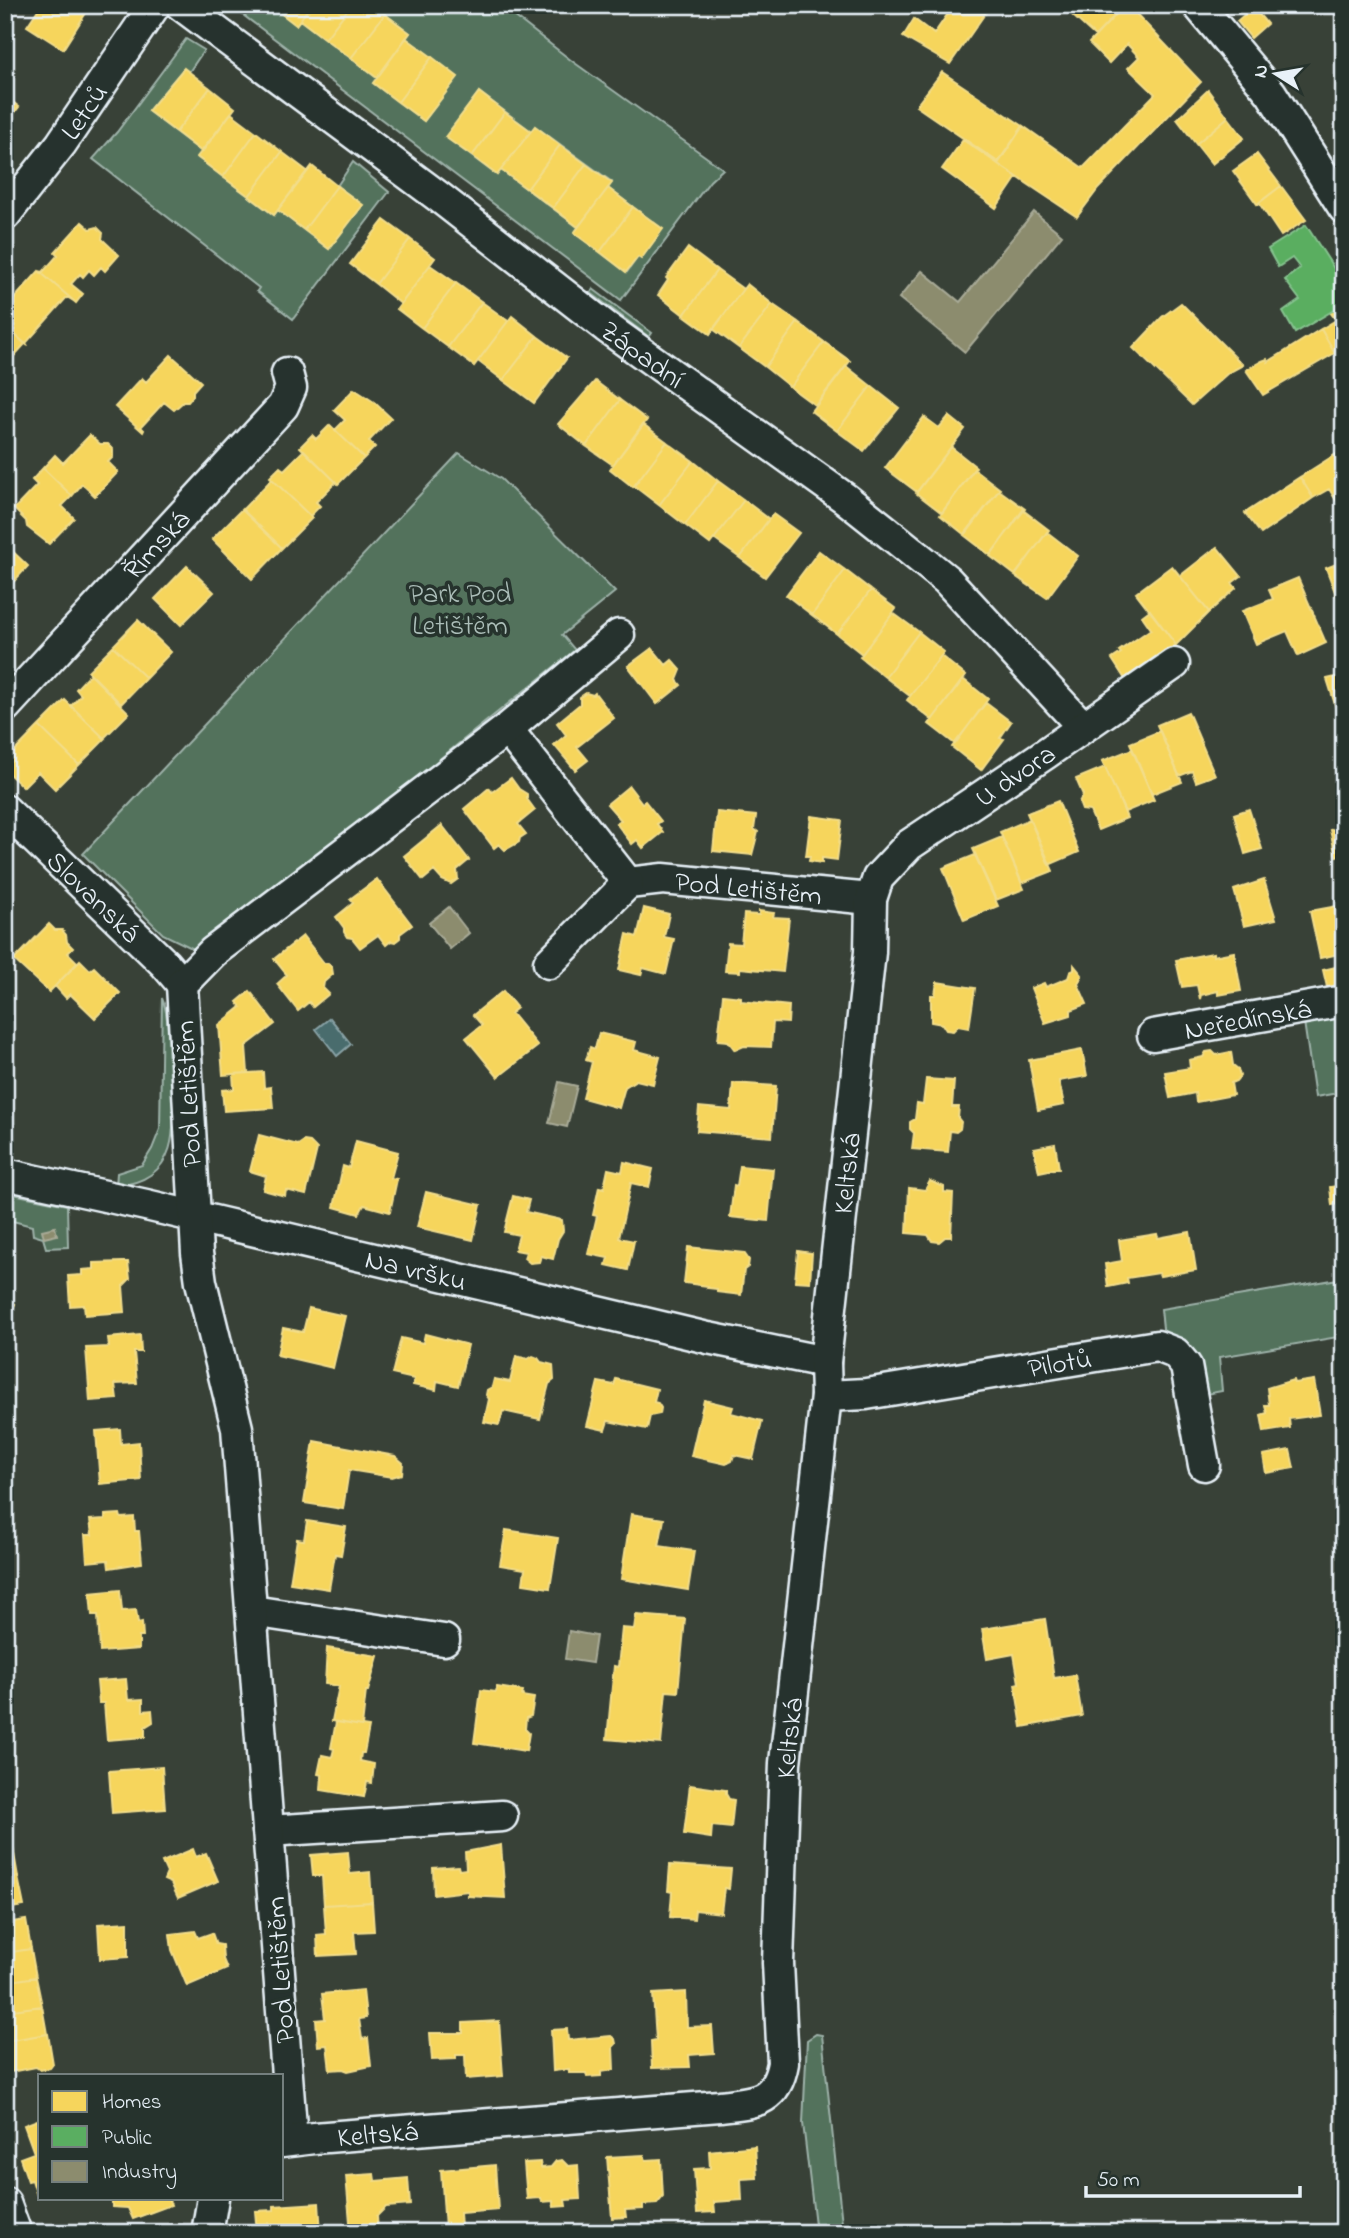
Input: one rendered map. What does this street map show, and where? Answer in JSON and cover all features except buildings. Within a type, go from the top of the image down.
[{"type":"street","name":"Letců","points":[[5,215],[61,145],[155,5]]},
{"type":"street","name":"Západní","points":[[181,5],[439,197],[606,327],[846,499],[885,530],[947,580],[1083,727]]},
{"type":"street","points":[[1198,5],[1272,93],[1344,208]]},
{"type":"street","name":"Římská","points":[[5,707],[283,406],[291,388],[287,373]]},
{"type":"street","name":"Pod Letištěm","points":[[283,2074],[268,1831],[237,1428],[201,1282],[194,1216],[181,985],[213,952],[507,729],[619,635]]},
{"type":"street","name":"U dvora","points":[[870,899],[878,878],[909,845],[1174,664]]},
{"type":"street","points":[[507,729],[628,883],[549,963]]},
{"type":"street","name":"Slovanská","points":[[5,810],[165,964],[181,985]]},
{"type":"street","name":"Pod Letištěm","points":[[628,883],[663,879],[870,899]]},
{"type":"street","name":"Keltská","points":[[287,2141],[720,2106],[758,2101],[776,2087],[783,2063],[778,1963],[785,1763],[826,1396],[825,1362],[870,952],[870,899]]},
{"type":"street","name":"Neředínská","points":[[1153,1035],[1344,1000]]},
{"type":"street","name":"Na vršku","points":[[5,1174],[194,1216],[708,1339],[825,1362]]},
{"type":"street","name":"Pilotů","points":[[826,1396],[866,1394],[1157,1346],[1175,1353],[1186,1366],[1204,1465]]},
{"type":"street","points":[[252,1611],[444,1640]]},
{"type":"street","points":[[268,1831],[502,1816]]},
{"type":"street","name":"Pod Letištěm","points":[[284,2092],[287,2141]]},
{"type":"street","points":[[207,2233],[213,2200]]},
{"type":"street","points":[[5,2203],[16,2233]]},
{"type":"green space","points":[[270,5],[296,24],[300,20],[377,78],[373,83],[424,121],[457,77],[406,38],[410,33],[373,5],[500,5],[572,61],[723,169],[710,181],[621,300],[231,6]],"holes":[[[479,92],[531,131],[535,126],[612,182],[608,188],[662,229],[641,259],[638,257],[627,272],[575,233],[578,227],[501,170],[497,175],[446,137]]]},
{"type":"green space","points":[[186,39],[204,50],[189,72],[183,69],[148,111],[202,152],[198,158],[274,215],[278,210],[329,249],[362,205],[337,186],[353,162],[389,192],[293,319],[257,291],[259,288],[93,159],[117,132]]},
{"type":"green space","points":[[593,289],[652,333],[649,337],[591,293]]},
{"type":"green space","name":"Park Pod Letištěm","points":[[459,453],[501,479],[615,592],[562,635],[575,650],[200,952],[163,934],[83,854]]},
{"type":"green space","points":[[162,998],[167,1022],[173,1102],[171,1141],[166,1157],[156,1171],[139,1181],[116,1186],[117,1173],[142,1165],[160,1129]]},
{"type":"green space","points":[[1344,1007],[1344,1092],[1315,1097],[1303,1015]]},
{"type":"green space","points":[[13,1194],[67,1205],[68,1247],[46,1248],[43,1238],[33,1235],[32,1226],[5,1219],[5,1195]]},
{"type":"green space","points":[[1344,1278],[1344,1336],[1219,1357],[1222,1391],[1201,1395],[1164,1338],[1161,1309]]},
{"type":"green space","points":[[816,2034],[822,2035],[843,2233],[816,2233],[803,2123],[807,2040]]},
{"type":"water","points":[[330,1018],[351,1044],[337,1056],[316,1029]]}]
